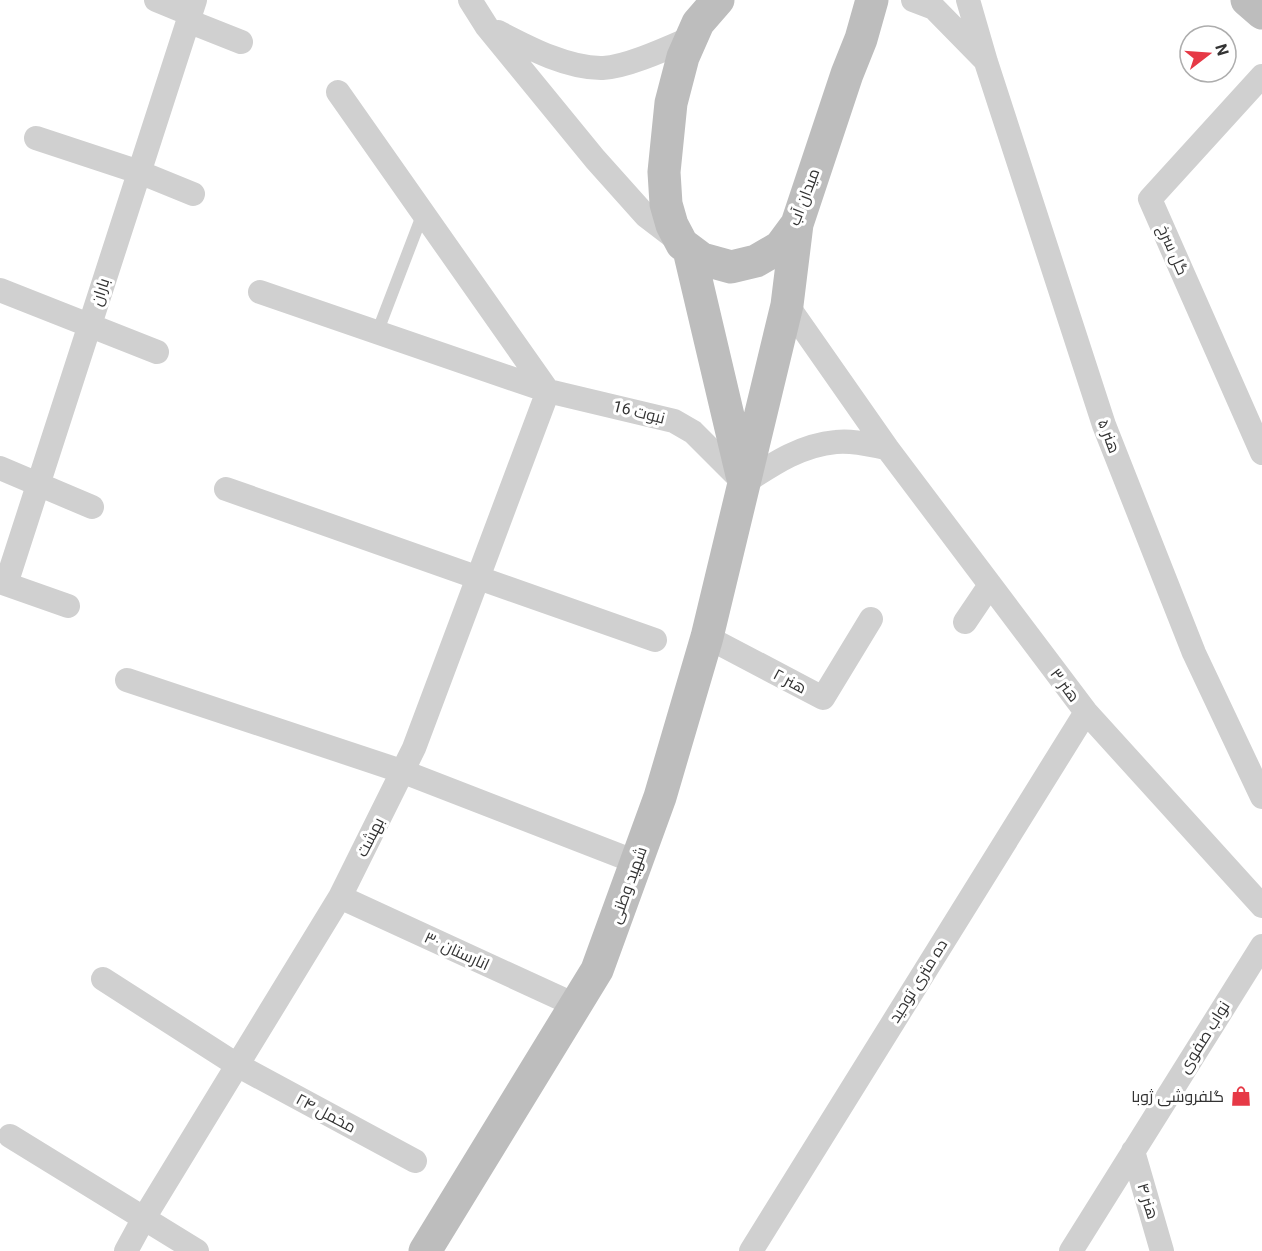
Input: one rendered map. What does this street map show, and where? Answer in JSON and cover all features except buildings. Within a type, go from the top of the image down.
[{"type":"main road","points":[[718,0],[699,23],[683,57],[671,103],[664,172],[666,204],[672,225],[685,247],[744,483]]},
{"type":"main road","name":"میدان آب","points":[[685,247],[702,259],[731,267],[756,261],[780,247],[797,224],[861,39],[872,0]]},
{"type":"main road","points":[[1247,0],[1262,13]]},
{"type":"main road","name":"شهید وطنی","points":[[425,1251],[597,970],[660,797],[707,637],[787,305],[797,224]]},
{"type":"street","points":[[156,0],[191,11],[242,42]]},
{"type":"street","points":[[470,0],[488,27],[624,191],[646,216],[685,247]]},
{"type":"street","points":[[913,0],[934,8],[986,62]]},
{"type":"street","name":"هنر ۵","points":[[968,0],[1104,425],[1194,652],[1262,797]]},
{"type":"street","name":"باران","points":[[3,583],[38,484],[191,11]]},
{"type":"street","points":[[488,27],[534,51],[583,67],[604,68],[646,56],[691,38]]},
{"type":"street","name":"گل سرخ","points":[[1262,76],[1150,199],[1262,453]]},
{"type":"street","points":[[338,92],[548,392]]},
{"type":"street","points":[[36,138],[139,172],[194,194]]},
{"type":"street","points":[[0,290],[157,352]]},
{"type":"street","name":"نبوت 16","points":[[260,292],[548,392],[674,421],[693,432],[744,483]]},
{"type":"street","name":"هنر ۳","points":[[787,305],[887,448],[1086,712],[1262,906]]},
{"type":"street","name":"بهشت","points":[[126,1251],[340,897],[404,772],[548,392]]},
{"type":"street","points":[[744,483],[784,457],[814,446],[838,441],[887,448]]},
{"type":"street","points":[[0,468],[92,507]]},
{"type":"street","points":[[226,489],[655,640]]},
{"type":"street","points":[[3,583],[68,606]]},
{"type":"street","points":[[965,622],[990,585]]},
{"type":"street","name":"هنر ۲","points":[[707,637],[823,698],[871,619]]},
{"type":"street","points":[[127,680],[404,772],[636,862]]},
{"type":"street","name":"ده متری توحید","points":[[751,1251],[1086,712]]},
{"type":"street","name":"انارستان ۳۰","points":[[340,897],[575,1005]]},
{"type":"street","name":"نواب صفوی","points":[[1071,1251],[1262,946]]},
{"type":"street","name":"مخمل ۲۴","points":[[103,979],[237,1065],[415,1161]]},
{"type":"street","points":[[10,1136],[197,1251]]},
{"type":"street","name":"هنر ۴","points":[[1133,1151],[1162,1251]]},
{"type":"lane","points":[[377,333],[423,213]]},
{"type":"place","name":"گلفروشی ژوبا","points":[[1241,1096]]}]
